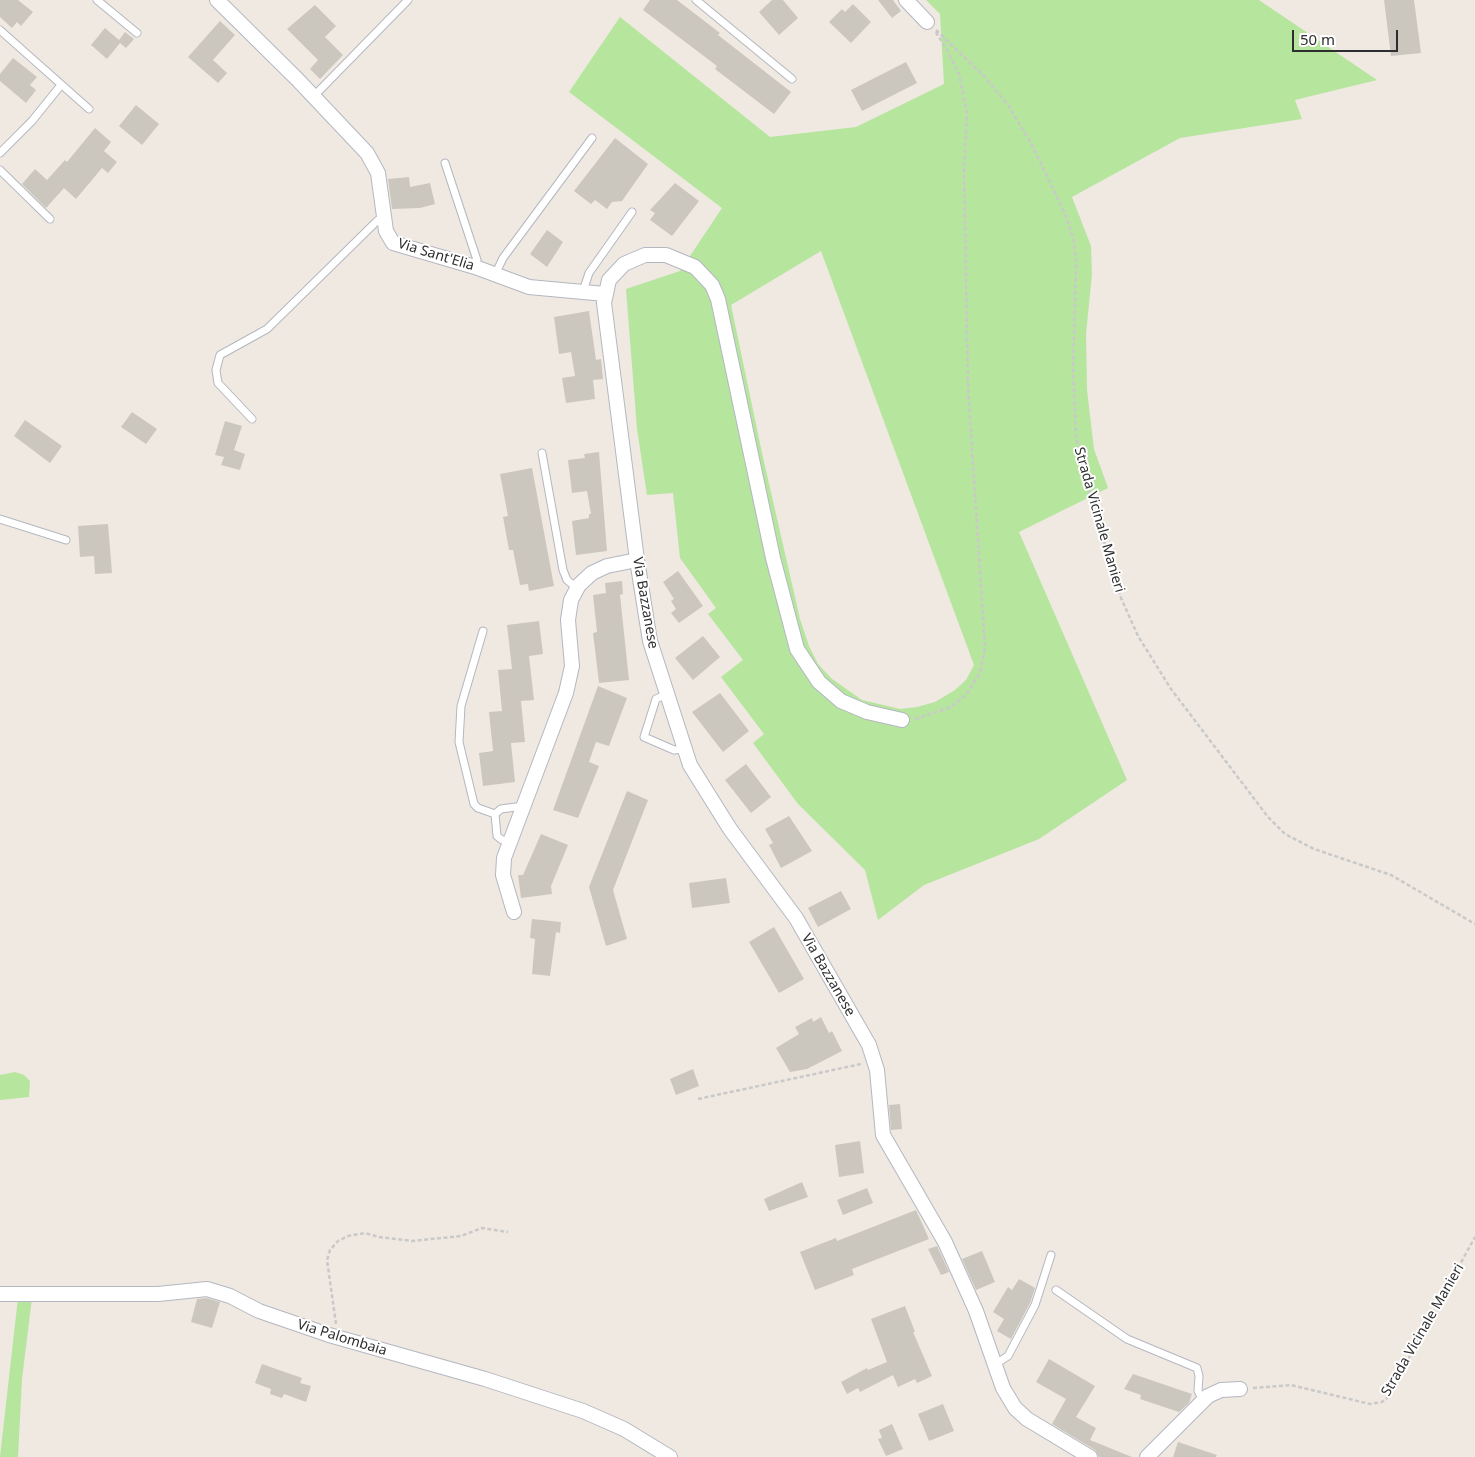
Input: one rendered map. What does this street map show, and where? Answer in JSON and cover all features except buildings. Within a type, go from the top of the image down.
[{"type":"street","name":"Via Sant'Elia","points":[[217,0],[354,137],[376,166],[380,180],[388,237],[394,244],[476,267],[533,288],[604,294]]},
{"type":"street","points":[[906,0],[927,22]]},
{"type":"street","points":[[604,294],[611,276],[620,267],[634,258],[650,254],[666,255],[683,260],[699,269],[709,280],[718,299],[763,517],[788,622],[797,649],[811,673],[836,697],[867,712],[902,720]]},
{"type":"street","name":"Via Bazzanese","points":[[604,294],[648,634],[684,749],[695,776],[719,814],[796,918],[869,1045],[875,1060],[884,1137],[942,1236],[980,1319],[1003,1388],[1020,1412],[1090,1457]]},
{"type":"street","points":[[514,912],[503,874],[504,858],[566,693],[572,666],[569,610],[576,588],[587,576],[597,570],[613,564],[637,560]]},
{"type":"street","name":"Via Palombaia","points":[[0,1294],[158,1294],[207,1289],[230,1296],[259,1311],[339,1338],[484,1379],[583,1411],[624,1429],[670,1457]]},
{"type":"street","points":[[1148,1457],[1202,1400],[1216,1392],[1240,1389]]},
{"type":"lane","points":[[96,0],[137,33]]},
{"type":"lane","points":[[314,96],[408,0]]},
{"type":"lane","points":[[696,0],[792,79]]},
{"type":"lane","points":[[0,30],[89,109]]},
{"type":"lane","points":[[0,153],[32,121],[61,84]]},
{"type":"lane","points":[[495,275],[501,262],[592,138]]},
{"type":"lane","points":[[445,163],[476,258],[476,267]]},
{"type":"lane","points":[[0,170],[50,219]]},
{"type":"lane","points":[[583,291],[588,276],[632,212]]},
{"type":"lane","points":[[252,419],[218,383],[216,370],[220,355],[267,329],[378,220],[384,218]]},
{"type":"lane","points":[[542,453],[563,570],[567,580],[576,588]]},
{"type":"lane","points":[[0,519],[66,540]]},
{"type":"lane","points":[[483,631],[460,711],[458,742],[474,802],[478,808],[495,814]]},
{"type":"lane","points":[[667,694],[656,699],[644,737],[674,750],[684,749]]},
{"type":"lane","points":[[495,814],[501,809],[524,806]]},
{"type":"lane","points":[[495,814],[497,836],[504,841],[510,840]]},
{"type":"lane","points":[[994,1365],[1008,1356],[1035,1305],[1051,1255]]},
{"type":"lane","points":[[1056,1290],[1127,1340],[1197,1368],[1199,1374],[1198,1390],[1202,1400]]},
{"type":"path","points":[[902,720],[922,718],[951,707],[969,693],[978,677],[984,648],[968,386],[964,168],[967,113],[963,88],[953,61],[940,38],[927,22]]},
{"type":"path","name":"Strada Vicinale Manieri","points":[[927,22],[983,75],[1008,105],[1032,145],[1066,216],[1074,242],[1076,265],[1073,369],[1076,437],[1086,481],[1118,589],[1138,636],[1171,689],[1268,817],[1285,834],[1314,849],[1391,875],[1475,924]]},
{"type":"path","points":[[698,1099],[875,1060]]},
{"type":"path","points":[[339,1338],[327,1260],[330,1250],[338,1241],[348,1236],[365,1233],[379,1237],[412,1241],[461,1236],[482,1228],[508,1232]]},
{"type":"path","name":"Strada Vicinale Manieri","points":[[1240,1389],[1291,1385],[1370,1404],[1382,1402],[1387,1398],[1475,1237]]},
{"type":"green space","points":[[926,0],[1259,0],[1377,80],[1295,100],[1302,119],[1180,138],[1072,197],[1091,246],[1092,274],[1086,334],[1087,390],[1094,449],[1108,488],[1019,532],[1127,780],[1039,839],[924,885],[878,920],[865,870],[798,804],[753,743],[764,734],[721,677],[743,660],[708,614],[716,608],[680,558],[673,493],[647,495],[637,429],[626,289],[680,271],[722,208],[569,92],[620,17],[770,137],[856,127],[944,84],[940,14]],"holes":[[[821,251],[974,665],[966,680],[955,690],[935,702],[900,709],[862,700],[832,679],[818,664],[809,646],[800,619],[762,453],[731,305]]]},
{"type":"green space","points":[[15,1072],[24,1075],[30,1081],[29,1097],[0,1100],[0,1075]]},
{"type":"green space","points":[[18,1298],[32,1298],[22,1379],[18,1457],[0,1457]]}]
